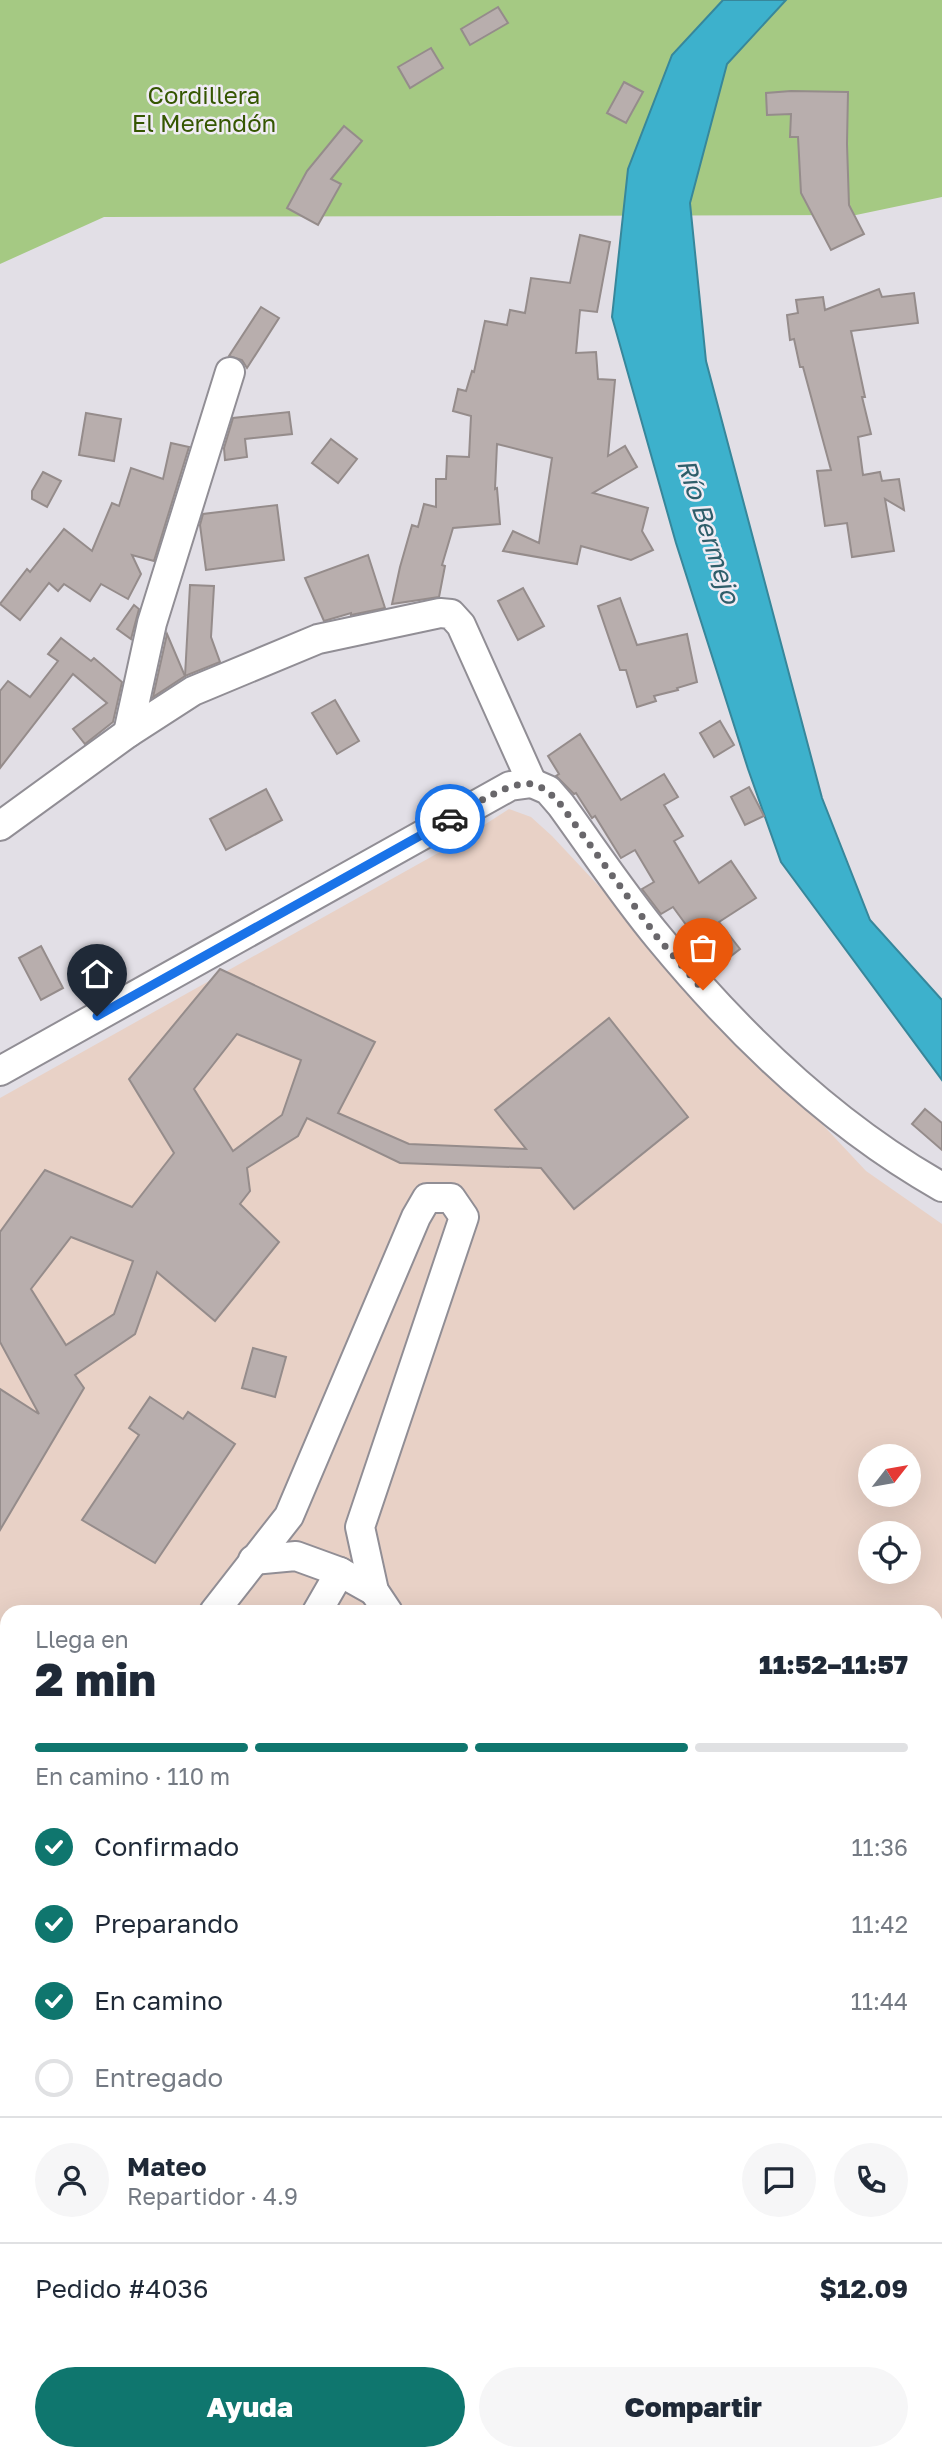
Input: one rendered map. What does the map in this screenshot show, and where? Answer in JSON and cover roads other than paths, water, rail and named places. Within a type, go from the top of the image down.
[{"type":"street","points":[[128,733],[152,623],[230,372]]},
{"type":"street","points":[[0,826],[128,733],[194,691],[318,639],[440,613],[451,614],[461,625],[532,783]]},
{"type":"street","points":[[0,1070],[510,786],[532,783],[548,790],[561,805],[657,937],[703,990],[756,1044],[810,1094],[862,1135],[942,1187]]},
{"type":"street","points":[[219,1605],[289,1516],[416,1217],[428,1198],[451,1198],[464,1217],[360,1527],[381,1601]]},
{"type":"street","points":[[253,1560],[296,1556],[340,1572],[381,1601]]},
{"type":"street","points":[[321,1605],[340,1572]]},
{"type":"water","name":"Río Bermejo","points":[[723,0],[786,0],[727,64],[690,203],[706,361],[822,798],[870,920],[942,1000],[942,1080],[781,862],[748,769],[676,543],[612,317],[628,169],[672,55]]},
{"type":"park label","name":"Cordillera El Merendón","points":[[204,108]]}]
